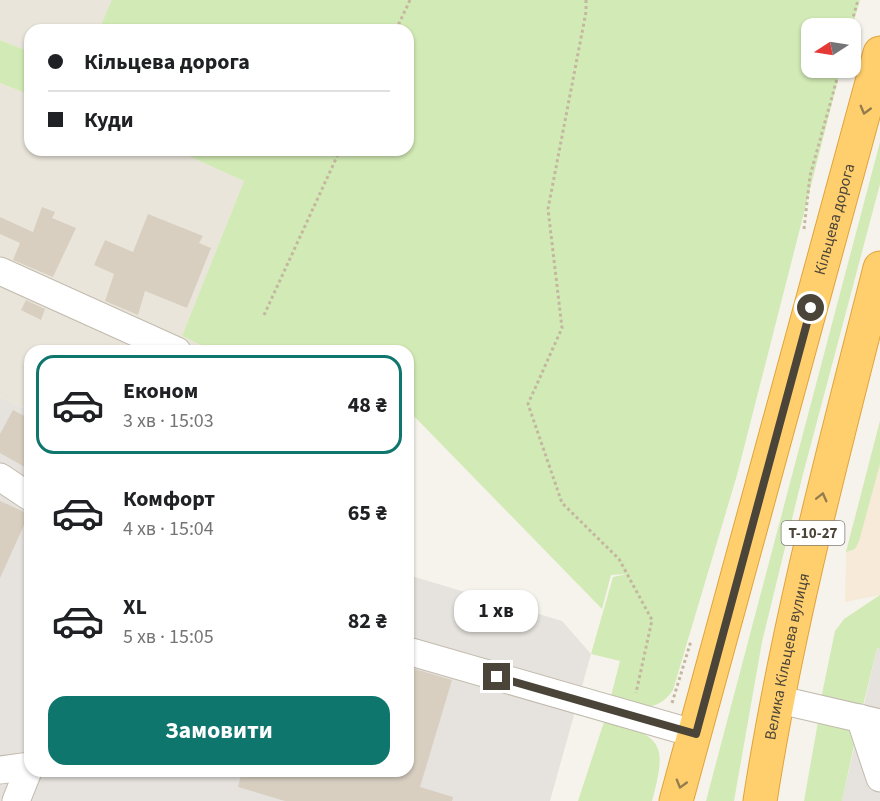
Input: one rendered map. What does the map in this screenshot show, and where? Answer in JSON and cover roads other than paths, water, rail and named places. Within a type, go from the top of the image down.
[{"type":"highway","name":"Кільцева дорога","points":[[676,801],[880,53]]},
{"type":"highway","name":"Велика Кільцева вулиця","points":[[760,801],[776,699],[793,614],[880,268]]},
{"type":"street","points":[[0,271],[164,345]]},
{"type":"street","points":[[0,477],[24,494]]},
{"type":"street","points":[[414,653],[696,734]]},
{"type":"street","points":[[776,699],[870,720],[880,778]]},
{"type":"street","points":[[0,770],[24,767]]},
{"type":"street","points":[[16,801],[26,777]]}]
